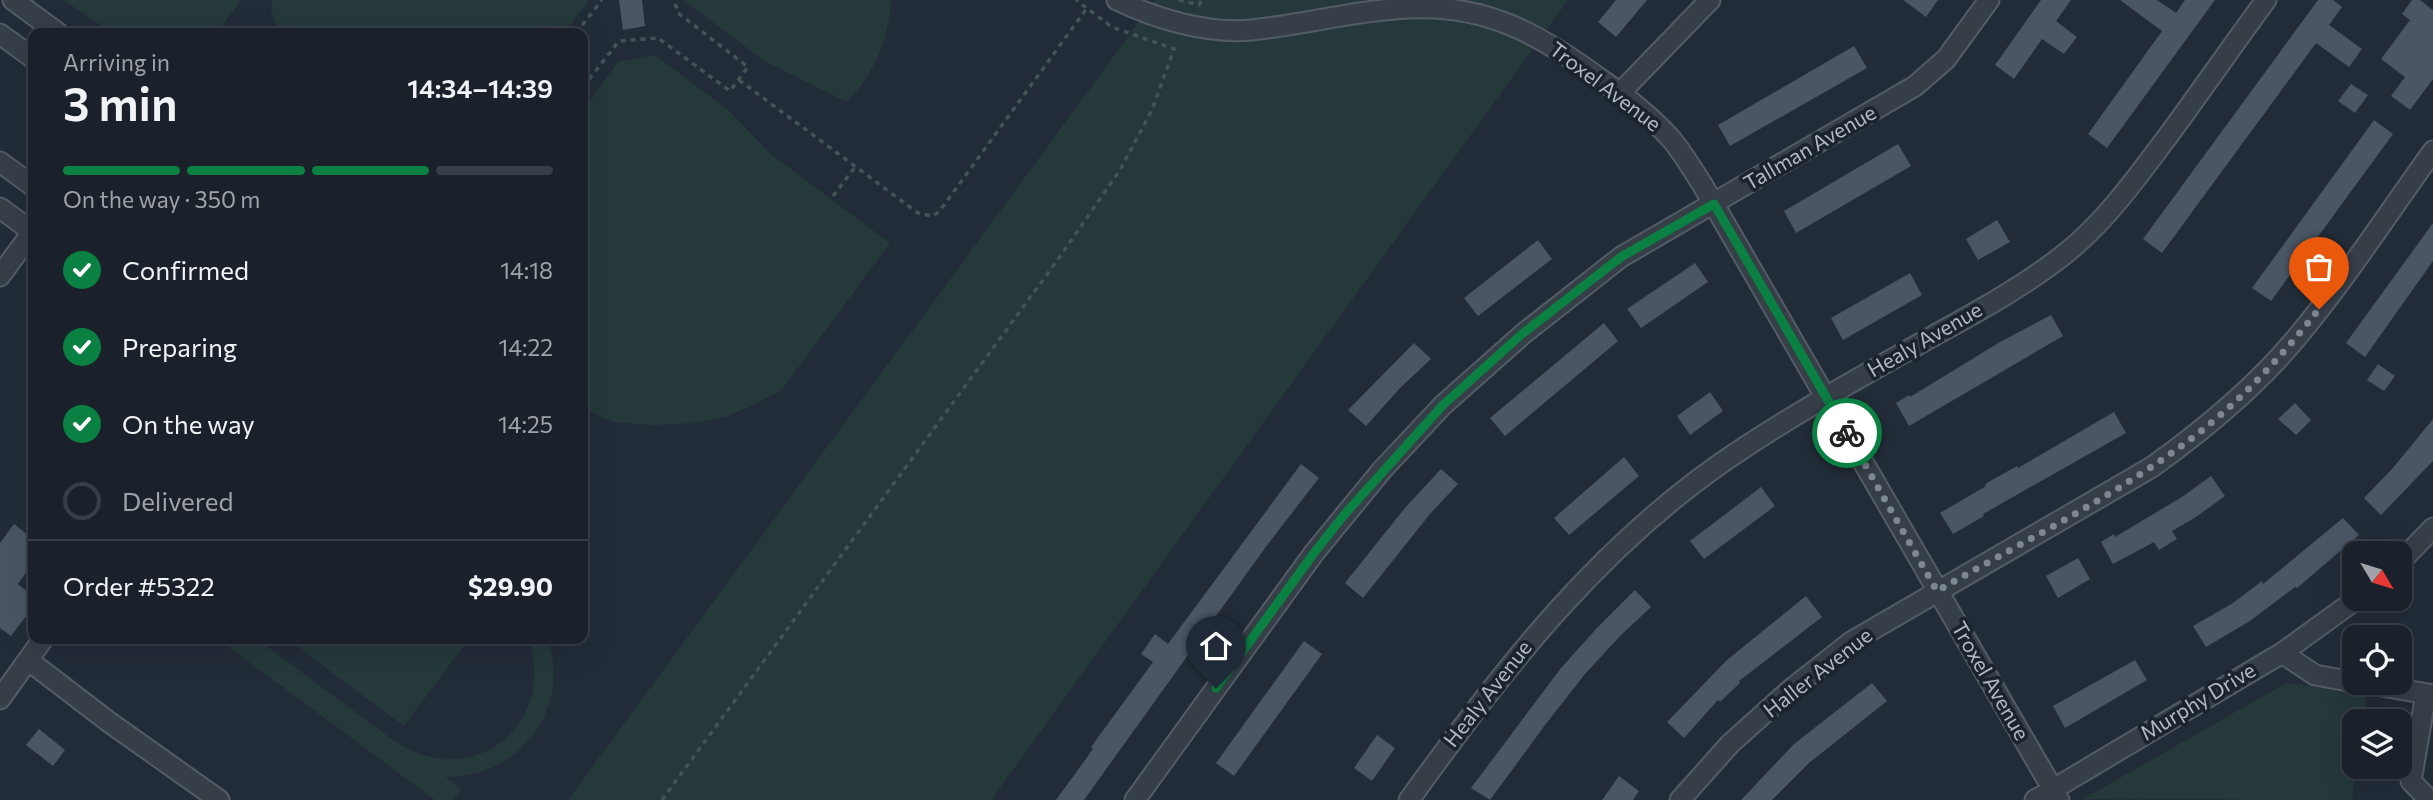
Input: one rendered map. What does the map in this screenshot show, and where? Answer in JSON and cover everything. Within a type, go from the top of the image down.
[{"type":"street","points":[[13,0],[51,28]]},
{"type":"street","points":[[1620,93],[1710,0]]},
{"type":"street","name":"Tallman Avenue","points":[[1135,800],[1314,553],[1420,428],[1522,334],[1621,257],[1915,86],[1946,59],[1989,0]]},
{"type":"street","name":"Healy Avenue","points":[[1409,800],[1512,662],[1562,604],[1621,545],[1742,449],[1826,397],[1978,310],[2067,252],[2119,200],[2266,0]]},
{"type":"street","name":"Troxel Avenue","points":[[1128,2],[1178,22],[1216,29],[1248,30],[1408,8],[1457,11],[1508,23],[1537,36],[1561,50],[1645,113],[1673,141],[1714,204],[2056,794]]},
{"type":"street","points":[[0,34],[28,54]]},
{"type":"street","name":"Haller Avenue","points":[[1679,800],[1730,744],[1790,690],[1851,642],[2152,467],[2223,412],[2259,379],[2298,336],[2433,151]]},
{"type":"street","points":[[0,162],[28,182]]},
{"type":"street","points":[[0,208],[28,228]]},
{"type":"street","points":[[0,276],[28,239]]},
{"type":"street","points":[[2412,550],[2432,532]]},
{"type":"street","name":"Murphy Drive","points":[[2035,800],[2056,794],[2282,653],[2342,610]]},
{"type":"street","points":[[0,699],[39,644]]},
{"type":"street","points":[[2282,653],[2315,675],[2342,680]]},
{"type":"street","points":[[28,660],[109,722],[219,800]]},
{"type":"street","points":[[2412,692],[2430,695],[2411,781],[2429,800]]},
{"type":"path","points":[[580,28],[602,0]]},
{"type":"path","points":[[588,81],[619,41],[658,38],[730,91],[748,68],[678,13],[674,0]]},
{"type":"path","points":[[662,800],[1059,258],[1120,170],[1152,110],[1174,49],[1112,27],[1076,0]]},
{"type":"path","points":[[1179,0],[1199,5],[1202,0]]},
{"type":"path","points":[[739,80],[919,213],[932,216],[939,212],[1087,8]]},
{"type":"path","points":[[833,196],[856,166]]},
{"type":"green space","points":[[64,0],[241,0],[221,28],[104,28]]},
{"type":"green space","points":[[272,0],[589,0],[568,28],[276,28],[271,10]]},
{"type":"green space","points":[[684,0],[891,0],[887,28],[878,55],[865,80],[846,102],[763,60]]},
{"type":"green space","points":[[1155,0],[1568,0],[991,800],[568,800]]},
{"type":"green space","points":[[655,55],[727,109],[772,155],[890,243],[780,391],[728,416],[695,423],[653,425],[616,422],[588,410],[588,103],[618,62]]},
{"type":"green space","points":[[225,644],[264,644],[396,742],[425,755],[453,759],[479,754],[502,742],[520,723],[531,698],[534,670],[530,644],[549,644],[553,666],[552,691],[545,714],[533,735],[516,752],[496,766],[472,774],[445,777],[461,790],[453,800],[435,800]]},
{"type":"green space","points":[[294,644],[465,644],[404,726]]},
{"type":"green space","points":[[2286,683],[2342,691],[2342,695],[2367,695],[2365,709],[2342,709],[2342,779],[2355,779],[2352,800],[2083,799]]},
{"type":"building","points":[[619,0],[642,0],[645,26],[623,30]]},
{"type":"building","points":[[1616,0],[1647,0],[1616,37],[1598,22]]},
{"type":"building","points":[[1903,0],[1938,0],[1926,17]]},
{"type":"building","points":[[2041,0],[2071,0],[2056,21],[2077,37],[2064,54],[2042,39],[2014,79],[1995,65]]},
{"type":"building","points":[[2120,0],[2157,0],[2176,13],[2185,0],[2215,0],[2107,148],[2088,134],[2162,31]]},
{"type":"building","points":[[2318,0],[2333,0],[2342,7],[2329,25],[2362,49],[2349,67],[2316,43],[2162,253],[2143,239]]},
{"type":"building","points":[[2412,0],[2420,0],[2433,10],[2433,79],[2410,110],[2391,96],[2405,77],[2381,59],[2410,20],[2402,14]]},
{"type":"building","points":[[1854,46],[1867,68],[1730,146],[1718,125]]},
{"type":"building","points":[[2351,84],[2368,95],[2355,113],[2338,101]]},
{"type":"building","points":[[2374,120],[2393,134],[2271,301],[2252,288]]},
{"type":"building","points":[[1898,144],[1911,166],[1796,233],[1784,211]]},
{"type":"building","points":[[1997,220],[2010,242],[1978,260],[1966,239]]},
{"type":"building","points":[[2433,223],[2433,261],[2365,357],[2346,343]]},
{"type":"building","points":[[1538,240],[1552,259],[1478,316],[1464,298]]},
{"type":"building","points":[[1695,263],[1708,282],[1641,328],[1627,309]]},
{"type":"building","points":[[1910,273],[1922,295],[1843,340],[1831,318]]},
{"type":"building","points":[[2051,315],[2063,336],[1909,426],[1896,403]]},
{"type":"building","points":[[1604,323],[1618,341],[1505,436],[1490,418]]},
{"type":"building","points":[[1414,343],[1431,359],[1366,426],[1348,410]]},
{"type":"building","points":[[2378,364],[2395,376],[2384,391],[2367,380]]},
{"type":"building","points":[[1710,392],[1723,411],[1690,435],[1677,416]]},
{"type":"building","points":[[2295,403],[2311,420],[2296,435],[2278,419]]},
{"type":"building","points":[[2114,412],[2126,433],[1983,514],[1984,516],[1953,534],[1940,513],[1986,486],[1985,484],[2017,466],[2018,468]]},
{"type":"building","points":[[2433,419],[2433,461],[2381,515],[2364,498]]},
{"type":"building","points":[[1624,457],[1639,476],[1569,535],[1554,518]]},
{"type":"building","points":[[1301,464],[1319,478],[1265,548],[1084,800],[1056,800],[1153,662],[1141,654],[1155,634],[1168,644]]},
{"type":"building","points":[[1441,469],[1458,484],[1430,514],[1363,598],[1345,583],[1404,509]]},
{"type":"building","points":[[2211,476],[2225,496],[2172,531],[2177,539],[2159,550],[2154,542],[2113,564],[2101,542],[2114,534],[2115,537],[2182,497]]},
{"type":"building","points":[[1761,487],[1775,506],[1704,559],[1690,541]]},
{"type":"building","points":[[2343,518],[2359,535],[2352,541],[2342,541],[2342,550],[2297,588],[2250,621],[2206,647],[2193,626],[2233,603],[2262,581],[2263,584]]},
{"type":"building","points":[[14,524],[28,535],[28,570],[18,584],[28,592],[28,614],[11,636],[0,628],[0,543]]},
{"type":"building","points":[[2078,558],[2090,579],[2058,598],[2046,576]]},
{"type":"building","points":[[1635,590],[1651,607],[1585,674],[1490,800],[1471,788],[1561,668]]},
{"type":"building","points":[[1806,596],[1822,617],[1739,681],[1740,683],[1720,702],[1718,700],[1684,738],[1667,722],[1727,660]]},
{"type":"building","points":[[1304,641],[1322,654],[1234,776],[1216,763]]},
{"type":"building","points":[[2135,660],[2147,680],[2065,728],[2053,706]]},
{"type":"building","points":[[1872,683],[1887,701],[1809,763],[1772,800],[1741,800],[1794,744]]},
{"type":"building","points":[[39,729],[65,750],[53,766],[26,745]]},
{"type":"building","points":[[1377,735],[1395,748],[1372,781],[1354,768]]},
{"type":"building","points":[[1619,776],[1639,791],[1633,800],[1602,800]]},
{"type":"way so far","points":[[1847,433],[1937,591],[2152,467],[2186,443],[2262,375],[2319,309]]},
{"type":"route","points":[[1216,688],[1344,515],[1443,405],[1522,334],[1621,257],[1714,204],[1847,433]]}]
